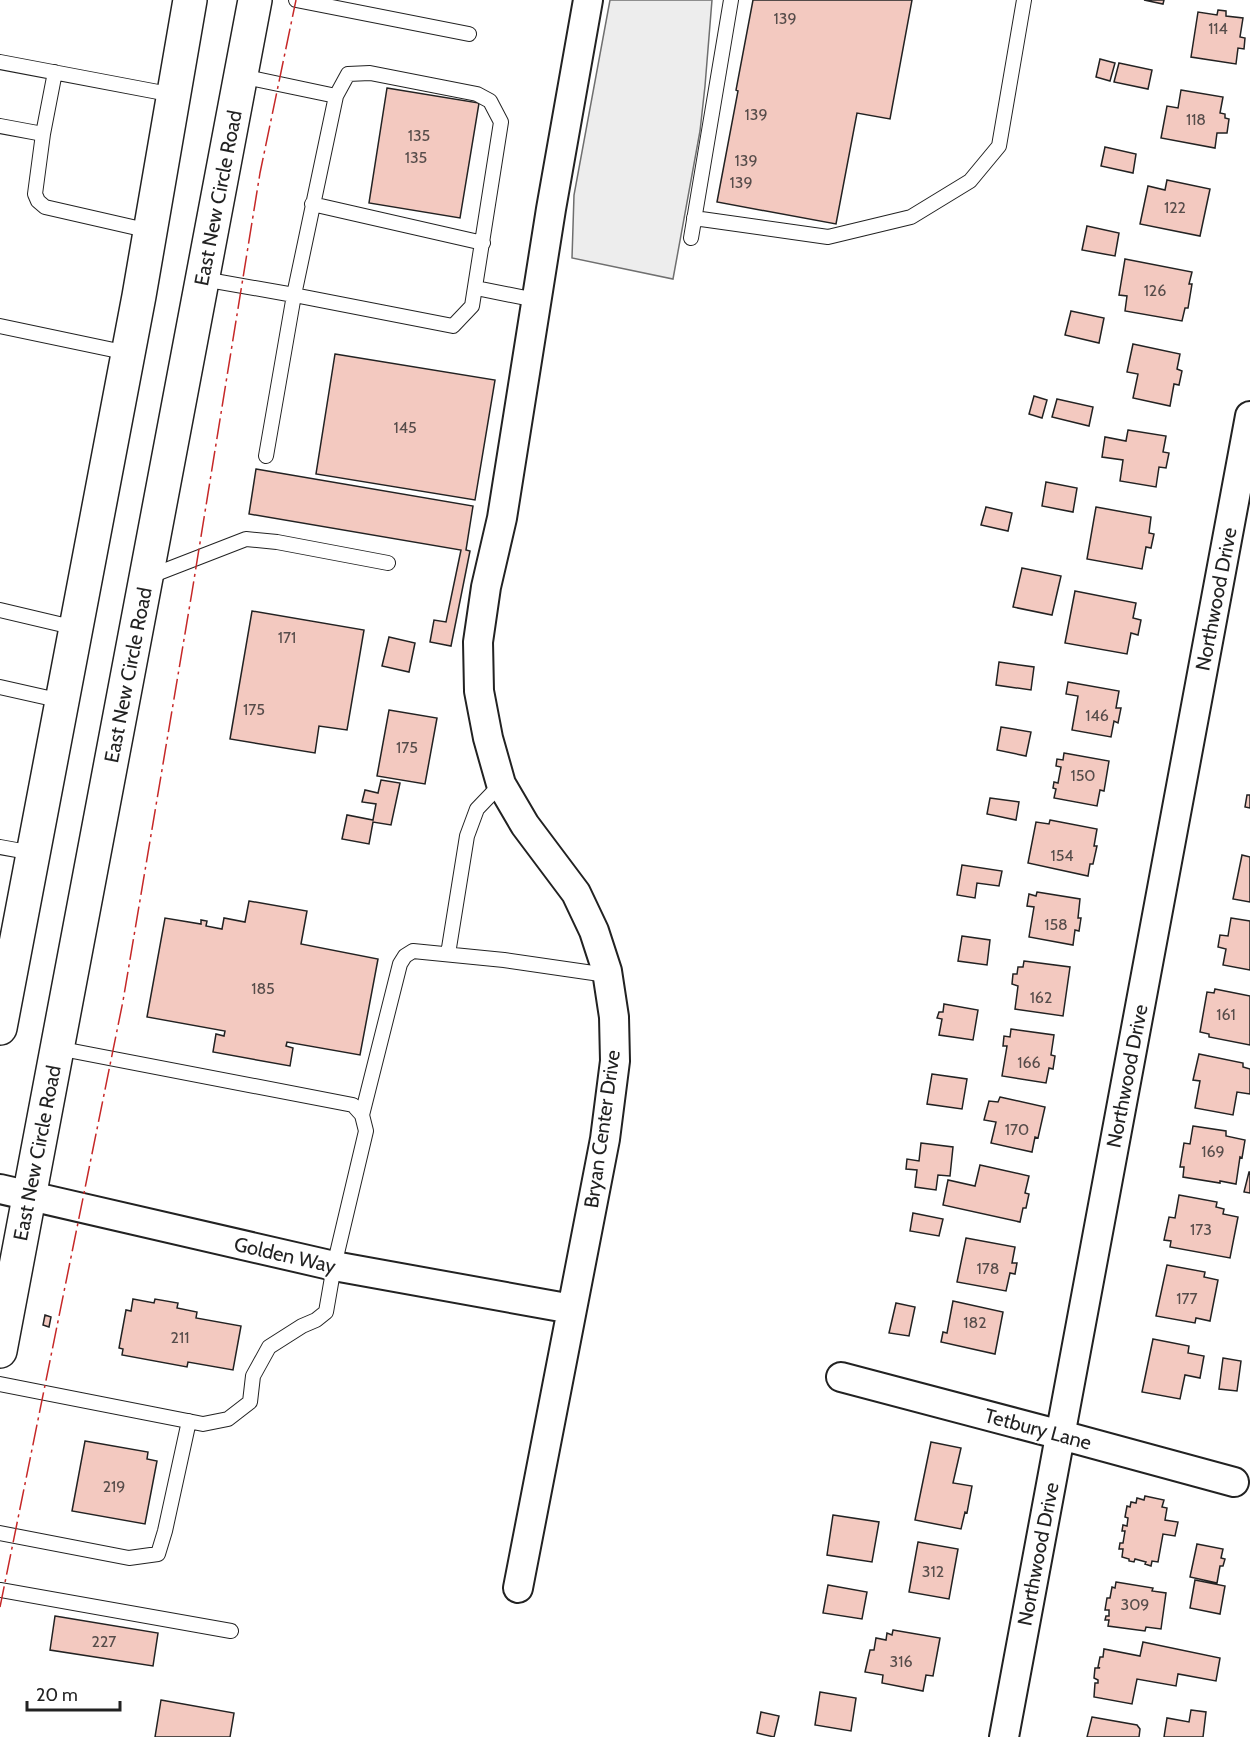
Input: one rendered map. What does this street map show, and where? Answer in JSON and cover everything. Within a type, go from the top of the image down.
[{"type":"highway","points":[[0,1022],[128,353],[190,0]]},
{"type":"highway","name":"East New Circle Road","points":[[0,1351],[14,1193],[57,1048],[255,0]]},
{"type":"street","name":"Bryan Center Drive","points":[[518,1588],[605,1139],[615,1061],[614,1017],[607,975],[594,931],[576,893],[525,825],[501,784],[488,738],[479,691],[478,642],[486,587],[502,518],[550,209],[588,0]]},
{"type":"street","name":"Northwood Drive","points":[[1004,1737],[1250,416]]},
{"type":"street","name":"Golden Way","points":[[14,1193],[334,1266],[572,1309]]},
{"type":"street","name":"Tetbury Lane","points":[[841,1377],[1234,1482]]},
{"type":"lane","points":[[296,0],[469,34]]},
{"type":"lane","points":[[691,238],[730,0]]},
{"type":"lane","points":[[694,218],[828,237],[911,217],[970,181],[999,146],[1024,0]]},
{"type":"lane","points":[[0,62],[174,95]]},
{"type":"lane","points":[[55,72],[35,194],[38,201],[45,207],[150,231]]},
{"type":"lane","points":[[202,279],[294,295],[453,326],[472,306],[476,288],[501,122],[490,101],[477,94],[370,73],[348,74],[336,96],[312,204],[294,295],[266,456]]},
{"type":"lane","points":[[241,76],[336,96]]},
{"type":"lane","points":[[0,126],[44,134]]},
{"type":"lane","points":[[312,204],[483,243]]},
{"type":"lane","points":[[476,288],[536,300]]},
{"type":"lane","points":[[0,326],[128,353]]},
{"type":"lane","points":[[146,578],[246,539],[277,542],[388,563]]},
{"type":"lane","points":[[0,610],[76,628]]},
{"type":"lane","points":[[0,687],[62,700]]},
{"type":"lane","points":[[448,954],[467,836],[477,809],[501,784]]},
{"type":"lane","points":[[0,847],[33,853]]},
{"type":"lane","points":[[362,1115],[400,964],[405,956],[413,951],[504,960],[607,975]]},
{"type":"lane","points":[[0,1384],[204,1424],[228,1419],[250,1402],[253,1376],[269,1347],[326,1312],[334,1266],[366,1131],[362,1115],[353,1105],[57,1048]]},
{"type":"lane","points":[[0,1533],[129,1558],[158,1554],[189,1421]]},
{"type":"lane","points":[[0,1590],[231,1632]]},
{"type":"shaded area","points":[[610,0],[712,0],[700,131],[673,279],[572,258],[574,195]]},
{"type":"building","points":[[753,0],[912,0],[890,119],[857,113],[836,224],[717,202]]},
{"type":"building","points":[[1144,0],[1164,0],[1163,4]]},
{"type":"building","points":[[1218,10],[1226,11],[1226,16],[1243,18],[1240,37],[1245,38],[1244,49],[1238,48],[1236,64],[1191,57],[1198,12],[1217,15]]},
{"type":"building","points":[[1100,59],[1115,63],[1110,81],[1096,77]]},
{"type":"building","points":[[1119,63],[1152,70],[1148,89],[1114,82]]},
{"type":"building","points":[[387,88],[479,103],[460,218],[369,203]]},
{"type":"building","points":[[1181,90],[1223,97],[1220,113],[1225,114],[1225,118],[1229,119],[1227,133],[1217,133],[1215,148],[1161,138],[1167,106],[1178,108]]},
{"type":"building","points":[[1105,147],[1136,154],[1133,173],[1101,166]]},
{"type":"building","points":[[1167,180],[1210,189],[1200,236],[1140,224],[1148,186],[1165,190]]},
{"type":"building","points":[[1087,226],[1119,233],[1115,256],[1082,250]]},
{"type":"building","points":[[1125,259],[1192,272],[1188,308],[1185,308],[1182,321],[1125,311],[1127,296],[1119,295]]},
{"type":"building","points":[[1071,311],[1104,318],[1099,343],[1065,335]]},
{"type":"building","points":[[1133,344],[1180,354],[1177,369],[1182,371],[1179,385],[1174,384],[1170,406],[1133,398],[1138,374],[1127,372]]},
{"type":"building","points":[[335,354],[495,380],[475,500],[316,474]]},
{"type":"building","points":[[1034,396],[1047,400],[1042,418],[1029,414]]},
{"type":"building","points":[[1057,399],[1093,407],[1089,426],[1052,417]]},
{"type":"building","points":[[1128,430],[1166,436],[1163,452],[1169,453],[1166,468],[1159,467],[1156,487],[1120,481],[1123,460],[1102,457],[1105,437],[1126,441]]},
{"type":"building","points":[[256,469],[473,506],[466,550],[470,551],[451,646],[430,642],[434,620],[446,622],[461,550],[249,514]]},
{"type":"building","points":[[1046,482],[1077,488],[1073,512],[1042,506]]},
{"type":"building","points":[[986,507],[1012,513],[1008,531],[981,525]]},
{"type":"building","points":[[1096,507],[1151,517],[1149,533],[1154,534],[1151,548],[1146,547],[1142,569],[1087,559]]},
{"type":"building","points":[[1022,568],[1061,576],[1052,615],[1013,607]]},
{"type":"building","points":[[1075,591],[1136,603],[1133,618],[1141,620],[1138,635],[1131,633],[1127,654],[1065,643]]},
{"type":"building","points":[[252,611],[364,630],[347,730],[319,726],[315,753],[230,739]]},
{"type":"building","points":[[389,637],[415,643],[409,672],[382,666]]},
{"type":"building","points":[[999,662],[1034,667],[1031,690],[996,685]]},
{"type":"building","points":[[1068,682],[1119,691],[1116,708],[1121,708],[1118,723],[1114,721],[1111,737],[1072,730],[1078,696],[1066,694]]},
{"type":"building","points":[[389,710],[437,718],[425,784],[377,776]]},
{"type":"building","points":[[1001,727],[1031,732],[1026,756],[997,750]]},
{"type":"building","points":[[1064,753],[1109,761],[1104,791],[1100,790],[1097,806],[1054,798],[1056,789],[1053,788],[1054,782],[1058,783],[1061,767],[1056,766],[1057,759],[1063,760]]},
{"type":"building","points":[[381,780],[400,783],[391,825],[373,822],[369,844],[342,839],[347,815],[373,820],[376,804],[362,802],[365,790],[378,793]]},
{"type":"building","points":[[1247,795],[1250,795],[1250,808],[1245,807]]},
{"type":"building","points":[[990,798],[1019,802],[1016,820],[987,814]]},
{"type":"building","points":[[1050,820],[1097,829],[1094,846],[1097,846],[1088,876],[1028,863],[1036,822],[1049,824]]},
{"type":"building","points":[[1242,855],[1250,857],[1250,902],[1233,899]]},
{"type":"building","points":[[962,865],[1002,871],[999,886],[977,883],[975,898],[957,895]]},
{"type":"building","points":[[1037,892],[1080,899],[1078,918],[1081,918],[1079,931],[1075,930],[1073,945],[1029,937],[1034,907],[1027,906],[1029,894],[1036,896]]},
{"type":"building","points":[[249,901],[307,911],[301,944],[378,959],[360,1055],[287,1042],[286,1046],[293,1048],[290,1066],[213,1052],[216,1034],[224,1036],[225,1031],[147,1017],[165,918],[201,924],[201,920],[207,921],[206,926],[222,929],[224,918],[245,922]]},
{"type":"building","points":[[1231,918],[1250,921],[1250,970],[1223,965],[1226,949],[1218,947],[1220,935],[1228,936]]},
{"type":"building","points":[[962,936],[990,940],[987,965],[958,961]]},
{"type":"building","points":[[1024,961],[1070,967],[1063,1016],[1015,1009],[1018,986],[1012,984],[1013,974],[1017,974],[1018,967],[1023,967]]},
{"type":"building","points":[[1215,989],[1250,996],[1250,1045],[1209,1037],[1209,1034],[1200,1032],[1207,992],[1214,993]]},
{"type":"building","points":[[944,1004],[978,1010],[973,1040],[939,1035],[942,1019],[937,1018],[939,1012],[943,1012]]},
{"type":"building","points":[[1011,1029],[1054,1035],[1051,1055],[1055,1056],[1053,1069],[1049,1068],[1046,1083],[1002,1076],[1007,1046],[1003,1046],[1004,1036],[1010,1037]]},
{"type":"building","points":[[1199,1054],[1243,1063],[1243,1067],[1250,1069],[1250,1094],[1237,1092],[1233,1115],[1195,1108],[1200,1081],[1193,1080]]},
{"type":"building","points":[[932,1074],[967,1079],[962,1109],[927,1104]]},
{"type":"building","points":[[1000,1097],[1045,1107],[1038,1138],[1035,1137],[1032,1152],[991,1143],[996,1122],[984,1120],[989,1101],[998,1102]]},
{"type":"building","points":[[1193,1126],[1226,1131],[1226,1136],[1245,1140],[1236,1184],[1183,1177],[1184,1167],[1180,1167],[1184,1143],[1190,1144]]},
{"type":"building","points":[[921,1143],[953,1147],[950,1176],[938,1175],[936,1190],[915,1187],[917,1170],[906,1169],[907,1159],[919,1161]]},
{"type":"building","points":[[980,1165],[1029,1176],[1025,1193],[1029,1194],[1020,1222],[943,1205],[948,1180],[975,1186]]},
{"type":"building","points":[[1250,1172],[1250,1193],[1244,1192]]},
{"type":"building","points":[[1179,1195],[1217,1202],[1216,1207],[1224,1209],[1223,1214],[1238,1217],[1230,1258],[1170,1247],[1171,1241],[1164,1240],[1169,1217],[1175,1218]]},
{"type":"building","points":[[913,1213],[943,1219],[939,1236],[910,1231]]},
{"type":"building","points":[[966,1238],[1015,1247],[1012,1263],[1017,1263],[1015,1274],[1010,1273],[1006,1291],[957,1282]]},
{"type":"building","points":[[1167,1265],[1205,1272],[1204,1277],[1218,1280],[1210,1321],[1196,1318],[1195,1323],[1156,1316]]},
{"type":"building","points":[[133,1299],[154,1303],[155,1299],[178,1303],[177,1308],[197,1312],[196,1318],[241,1326],[233,1370],[188,1362],[187,1367],[122,1355],[123,1349],[119,1348],[126,1310],[131,1311]]},
{"type":"building","points":[[953,1301],[1003,1312],[995,1354],[941,1342],[943,1332],[947,1333]]},
{"type":"building","points":[[896,1303],[915,1307],[909,1336],[889,1333]]},
{"type":"building","points":[[45,1315],[51,1317],[49,1327],[43,1325]]},
{"type":"building","points":[[1153,1339],[1189,1346],[1188,1353],[1204,1356],[1200,1378],[1185,1375],[1180,1399],[1142,1392]]},
{"type":"building","points":[[1223,1358],[1241,1361],[1237,1391],[1219,1389]]},
{"type":"building","points":[[85,1441],[148,1452],[147,1459],[157,1461],[145,1524],[72,1511]]},
{"type":"building","points":[[931,1442],[961,1448],[953,1483],[972,1486],[967,1513],[965,1512],[961,1529],[915,1520]]},
{"type":"building","points":[[1145,1496],[1164,1500],[1162,1507],[1167,1508],[1165,1520],[1178,1522],[1175,1536],[1163,1534],[1158,1562],[1152,1561],[1151,1566],[1135,1559],[1134,1562],[1129,1561],[1122,1557],[1123,1549],[1119,1549],[1120,1543],[1123,1543],[1125,1531],[1122,1531],[1123,1525],[1127,1526],[1128,1518],[1125,1517],[1127,1506],[1130,1507],[1131,1502],[1136,1503],[1137,1498],[1144,1500]]},
{"type":"building","points":[[833,1515],[879,1522],[872,1562],[827,1555]]},
{"type":"building","points":[[918,1542],[958,1549],[949,1599],[909,1592]]},
{"type":"building","points":[[1197,1544],[1223,1549],[1221,1558],[1225,1559],[1223,1566],[1220,1566],[1217,1583],[1190,1577]]},
{"type":"building","points":[[1195,1580],[1225,1586],[1220,1614],[1190,1608]]},
{"type":"building","points":[[1116,1582],[1153,1588],[1152,1591],[1166,1593],[1161,1629],[1146,1627],[1145,1631],[1108,1626],[1109,1620],[1105,1620],[1106,1616],[1109,1616],[1109,1610],[1105,1610],[1107,1598],[1110,1598],[1112,1587],[1115,1588]]},
{"type":"building","points":[[828,1585],[867,1592],[862,1619],[823,1613]]},
{"type":"building","points":[[55,1616],[158,1633],[153,1666],[50,1650]]},
{"type":"building","points":[[893,1630],[940,1638],[933,1676],[926,1675],[923,1691],[882,1683],[883,1675],[865,1672],[870,1650],[874,1650],[876,1638],[886,1640],[887,1633],[892,1635]]},
{"type":"building","points":[[1143,1642],[1220,1658],[1216,1681],[1178,1674],[1176,1686],[1137,1679],[1132,1704],[1094,1697],[1095,1683],[1098,1683],[1098,1680],[1094,1678],[1095,1668],[1100,1668],[1098,1667],[1100,1657],[1103,1657],[1104,1649],[1140,1656]]},
{"type":"building","points":[[820,1692],[856,1698],[851,1731],[815,1725]]},
{"type":"building","points":[[161,1700],[234,1713],[230,1737],[155,1737]]},
{"type":"building","points":[[1191,1710],[1206,1712],[1203,1737],[1164,1737],[1167,1718],[1189,1722]]},
{"type":"building","points":[[761,1712],[779,1716],[774,1737],[757,1733]]},
{"type":"building","points":[[1092,1717],[1137,1725],[1140,1729],[1139,1737],[1087,1737]]},
{"type":"power","points":[[0,1607],[123,1001],[260,173],[296,0]]}]
